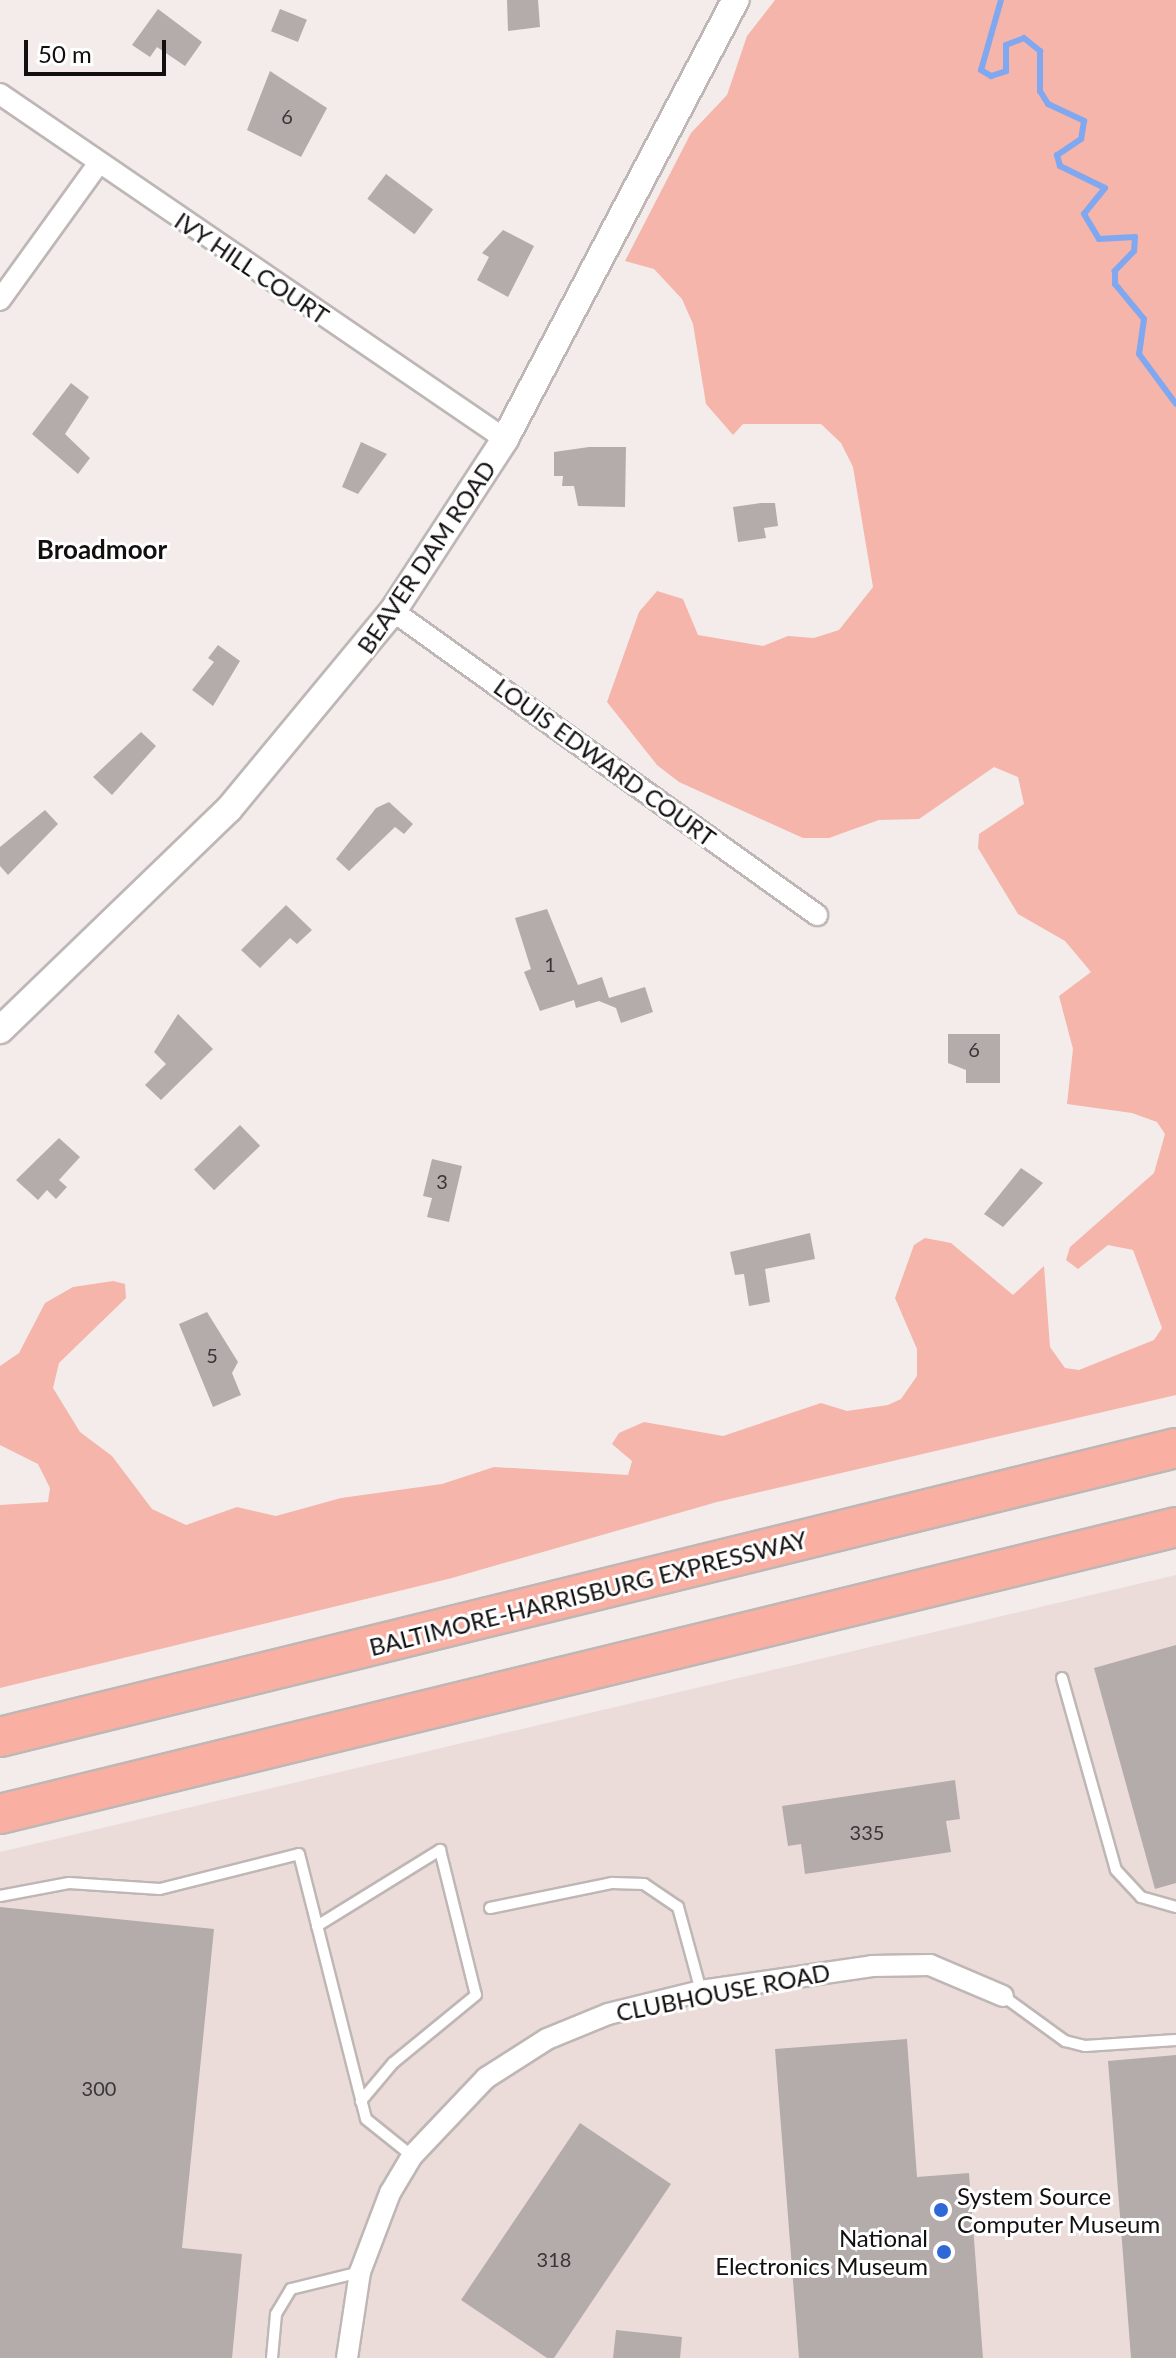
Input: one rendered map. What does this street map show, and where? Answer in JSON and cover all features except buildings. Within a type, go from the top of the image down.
[{"type":"highway","name":"BALTIMORE-HARRISBURG EXPRESSWAY","points":[[0,1737],[1176,1448]]},
{"type":"highway","points":[[0,1814],[1176,1527]]},
{"type":"street","name":"BEAVER DAM ROAD","points":[[0,1030],[229,809],[393,611],[505,439],[735,0]]},
{"type":"street","name":"IVY HILL COURT","points":[[0,94],[98,164],[505,439]]},
{"type":"street","points":[[0,300],[98,164]]},
{"type":"street","name":"LOUIS EDWARD COURT","points":[[393,611],[817,915]]},
{"type":"street","name":"CLUBHOUSE ROAD","points":[[347,2358],[360,2272],[390,2193],[412,2156],[486,2078],[547,2039],[608,2014],[701,1991],[902,1964],[960,1973],[1003,1996]]},
{"type":"lane","points":[[1062,1678],[1116,1870],[1141,1897],[1176,1907]]},
{"type":"lane","points":[[317,1926],[440,1850],[476,1995],[393,2063],[361,2101]]},
{"type":"lane","points":[[0,1896],[69,1883],[160,1889],[299,1854],[361,2101],[372,2127],[412,2156]]},
{"type":"lane","points":[[490,1908],[612,1883],[644,1884],[678,1907],[701,1991]]},
{"type":"lane","points":[[1003,1996],[1065,2041],[1085,2046],[1176,2040]]},
{"type":"lane","points":[[272,2358],[276,2314],[291,2289],[360,2272]]},
{"type":"shaded area","points":[[775,0],[1176,0],[1176,1395],[717,1502],[452,1578],[0,1688],[0,1505],[48,1502],[50,1488],[38,1464],[0,1445],[0,1366],[19,1353],[45,1303],[73,1287],[113,1281],[125,1284],[126,1298],[59,1363],[53,1388],[80,1432],[112,1456],[152,1509],[186,1525],[237,1507],[276,1516],[341,1498],[442,1484],[494,1467],[628,1475],[632,1461],[612,1444],[619,1433],[644,1422],[723,1436],[821,1403],[847,1411],[888,1405],[901,1399],[917,1376],[917,1349],[895,1298],[914,1245],[925,1238],[951,1243],[1013,1295],[1044,1266],[1050,1347],[1065,1368],[1079,1370],[1154,1340],[1162,1328],[1133,1250],[1108,1245],[1078,1269],[1066,1260],[1070,1247],[1154,1173],[1165,1134],[1157,1122],[1132,1113],[1067,1104],[1073,1049],[1059,996],[1091,972],[1065,941],[1018,914],[978,848],[979,834],[1024,804],[1018,777],[994,767],[919,819],[879,820],[829,838],[803,838],[679,782],[657,765],[607,702],[639,612],[657,591],[683,599],[698,635],[763,646],[788,636],[814,638],[839,630],[873,587],[853,467],[841,443],[821,424],[743,424],[733,435],[706,404],[693,324],[682,299],[654,269],[625,261],[691,133],[727,95],[747,36]]},
{"type":"shaded area","points":[[1176,1575],[1176,2358],[0,2358],[0,1852]]},
{"type":"waterway","points":[[1001,0],[981,70],[991,76],[1006,71],[1006,45],[1024,38],[1040,51],[1040,91],[1048,104],[1084,121],[1081,139],[1057,155],[1060,166],[1105,188],[1084,214],[1099,239],[1135,237],[1134,251],[1115,271],[1115,284],[1144,319],[1139,354],[1176,404]]},
{"type":"place","name":"System Source Computer Museum","points":[[941,2210]]},
{"type":"place","name":"National Electronics Museum","points":[[944,2252]]},
{"type":"district","name":"Broadmoor","points":[[102,550]]}]
